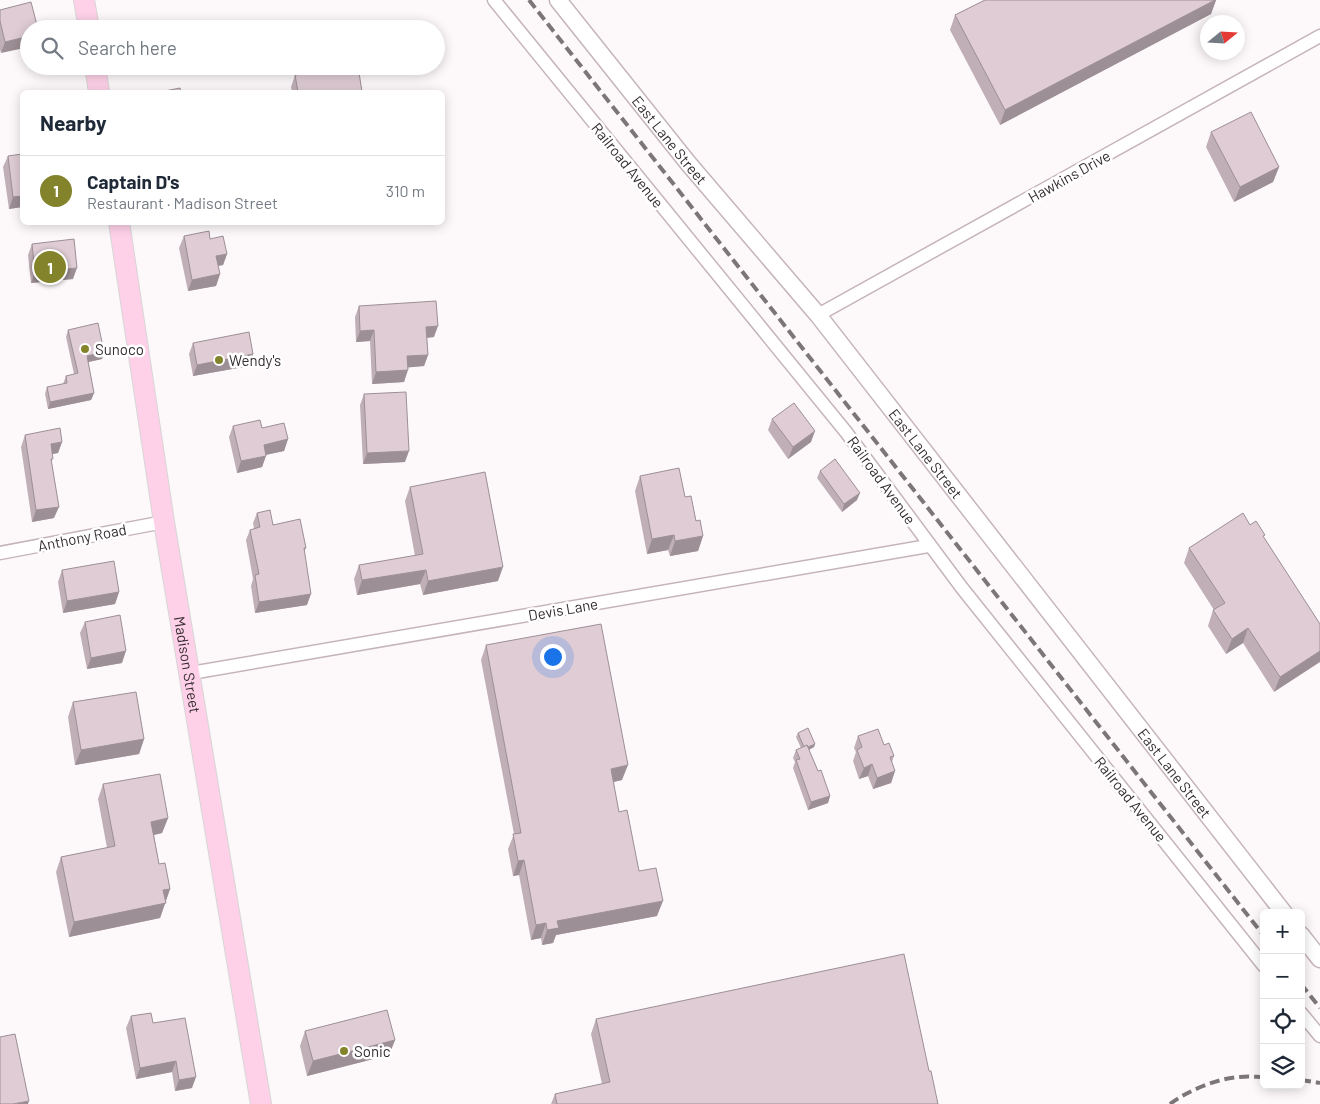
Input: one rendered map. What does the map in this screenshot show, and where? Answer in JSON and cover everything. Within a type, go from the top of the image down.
[{"type":"main road","points":[[84,0],[87,20]]},
{"type":"main road","points":[[96,75],[99,90]]},
{"type":"main road","name":"Madison Street","points":[[119,225],[164,522],[261,1104]]},
{"type":"street","name":"Railroad Avenue","points":[[494,0],[846,432],[925,539],[1260,961]]},
{"type":"street","name":"East Lane Street","points":[[558,0],[688,163],[818,315],[1281,909]]},
{"type":"street","name":"Hawkins Drive","points":[[818,315],[1320,36]]},
{"type":"street","name":"Anthony Road","points":[[0,552],[164,522]]},
{"type":"street","name":"Devis Lane","points":[[190,673],[928,546],[925,539]]},
{"type":"street","points":[[1305,940],[1320,959]]},
{"type":"street","points":[[1305,1018],[1320,1036]]},
{"type":"building","points":[[985,0],[1215,0],[1005,110],[955,15]]},
{"type":"building","points":[[31,2],[36,20],[20,20],[20,38],[5,42],[0,21],[0,10]]},
{"type":"building","points":[[295,75],[359,75],[362,90],[298,90]]},
{"type":"building","points":[[1251,112],[1279,167],[1240,187],[1211,132]]},
{"type":"building","points":[[20,154],[20,196],[13,197],[8,156]]},
{"type":"building","points":[[209,231],[210,239],[223,236],[227,254],[216,256],[220,274],[192,280],[184,236]]},
{"type":"building","points":[[74,239],[77,268],[35,272],[32,244]]},
{"type":"building","points":[[436,301],[438,326],[426,327],[428,355],[407,356],[408,370],[376,372],[374,330],[360,331],[359,306]]},
{"type":"building","points":[[98,323],[104,352],[87,356],[94,393],[50,402],[47,387],[67,383],[66,376],[78,373],[68,330]]},
{"type":"building","points":[[249,332],[253,354],[197,365],[193,343]]},
{"type":"building","points":[[406,392],[409,451],[367,453],[364,394]]},
{"type":"building","points":[[794,403],[815,431],[793,447],[772,419]]},
{"type":"building","points":[[260,420],[262,428],[284,423],[288,439],[264,445],[266,456],[241,461],[233,426]]},
{"type":"building","points":[[60,428],[62,442],[51,444],[53,459],[51,459],[59,507],[36,510],[25,435]]},
{"type":"building","points":[[835,459],[860,493],[844,504],[820,471]]},
{"type":"building","points":[[679,468],[685,497],[691,496],[696,521],[700,520],[703,536],[675,541],[674,535],[652,539],[640,476]]},
{"type":"building","points":[[485,472],[503,567],[428,581],[426,570],[362,580],[359,565],[423,554],[410,487]]},
{"type":"building","points":[[270,510],[273,525],[300,519],[306,548],[304,548],[311,594],[259,602],[255,575],[259,574],[250,530],[260,527],[257,513]]},
{"type":"building","points":[[1243,513],[1250,525],[1256,521],[1265,535],[1263,536],[1320,624],[1320,651],[1280,677],[1248,628],[1232,639],[1213,610],[1225,603],[1189,548]]},
{"type":"building","points":[[114,561],[119,592],[67,601],[62,570]]},
{"type":"building","points":[[120,615],[126,651],[91,658],[85,622]]},
{"type":"building","points":[[601,624],[628,765],[611,769],[619,812],[627,810],[639,871],[656,868],[663,901],[557,921],[559,928],[547,930],[546,923],[536,925],[524,860],[518,861],[513,834],[521,833],[486,645]]},
{"type":"building","points":[[136,692],[144,739],[81,750],[73,702]]},
{"type":"building","points":[[808,728],[815,744],[804,747],[798,733]]},
{"type":"building","points":[[878,729],[884,745],[889,743],[894,756],[890,757],[895,771],[877,778],[872,764],[864,768],[857,750],[862,747],[858,736]]},
{"type":"building","points":[[807,745],[818,771],[821,770],[830,796],[811,802],[796,760],[800,759],[796,750]]},
{"type":"building","points":[[160,774],[168,818],[151,822],[159,864],[165,863],[170,889],[163,890],[166,903],[74,922],[61,857],[115,846],[103,784]]},
{"type":"building","points":[[904,954],[938,1104],[557,1104],[555,1094],[610,1082],[596,1019]]},
{"type":"building","points":[[387,1010],[395,1040],[313,1061],[305,1031]]},
{"type":"building","points":[[151,1013],[153,1023],[185,1018],[196,1077],[179,1080],[176,1061],[140,1068],[131,1016]]},
{"type":"building","points":[[15,1034],[29,1101],[0,1104],[0,1037]]},
{"type":"railway","points":[[529,0],[1260,931]]},
{"type":"railway","points":[[1305,989],[1320,1008]]},
{"type":"railway","points":[[1170,1104],[1194,1090],[1222,1080],[1260,1077]]},
{"type":"railway","points":[[1305,1081],[1320,1083]]},
{"type":"place","name":"Captain D's","points":[[50,267]]},
{"type":"place","name":"Sunoco","points":[[85,349]]},
{"type":"place","name":"Wendy's","points":[[219,360]]},
{"type":"place","name":"Sonic","points":[[344,1051]]}]
